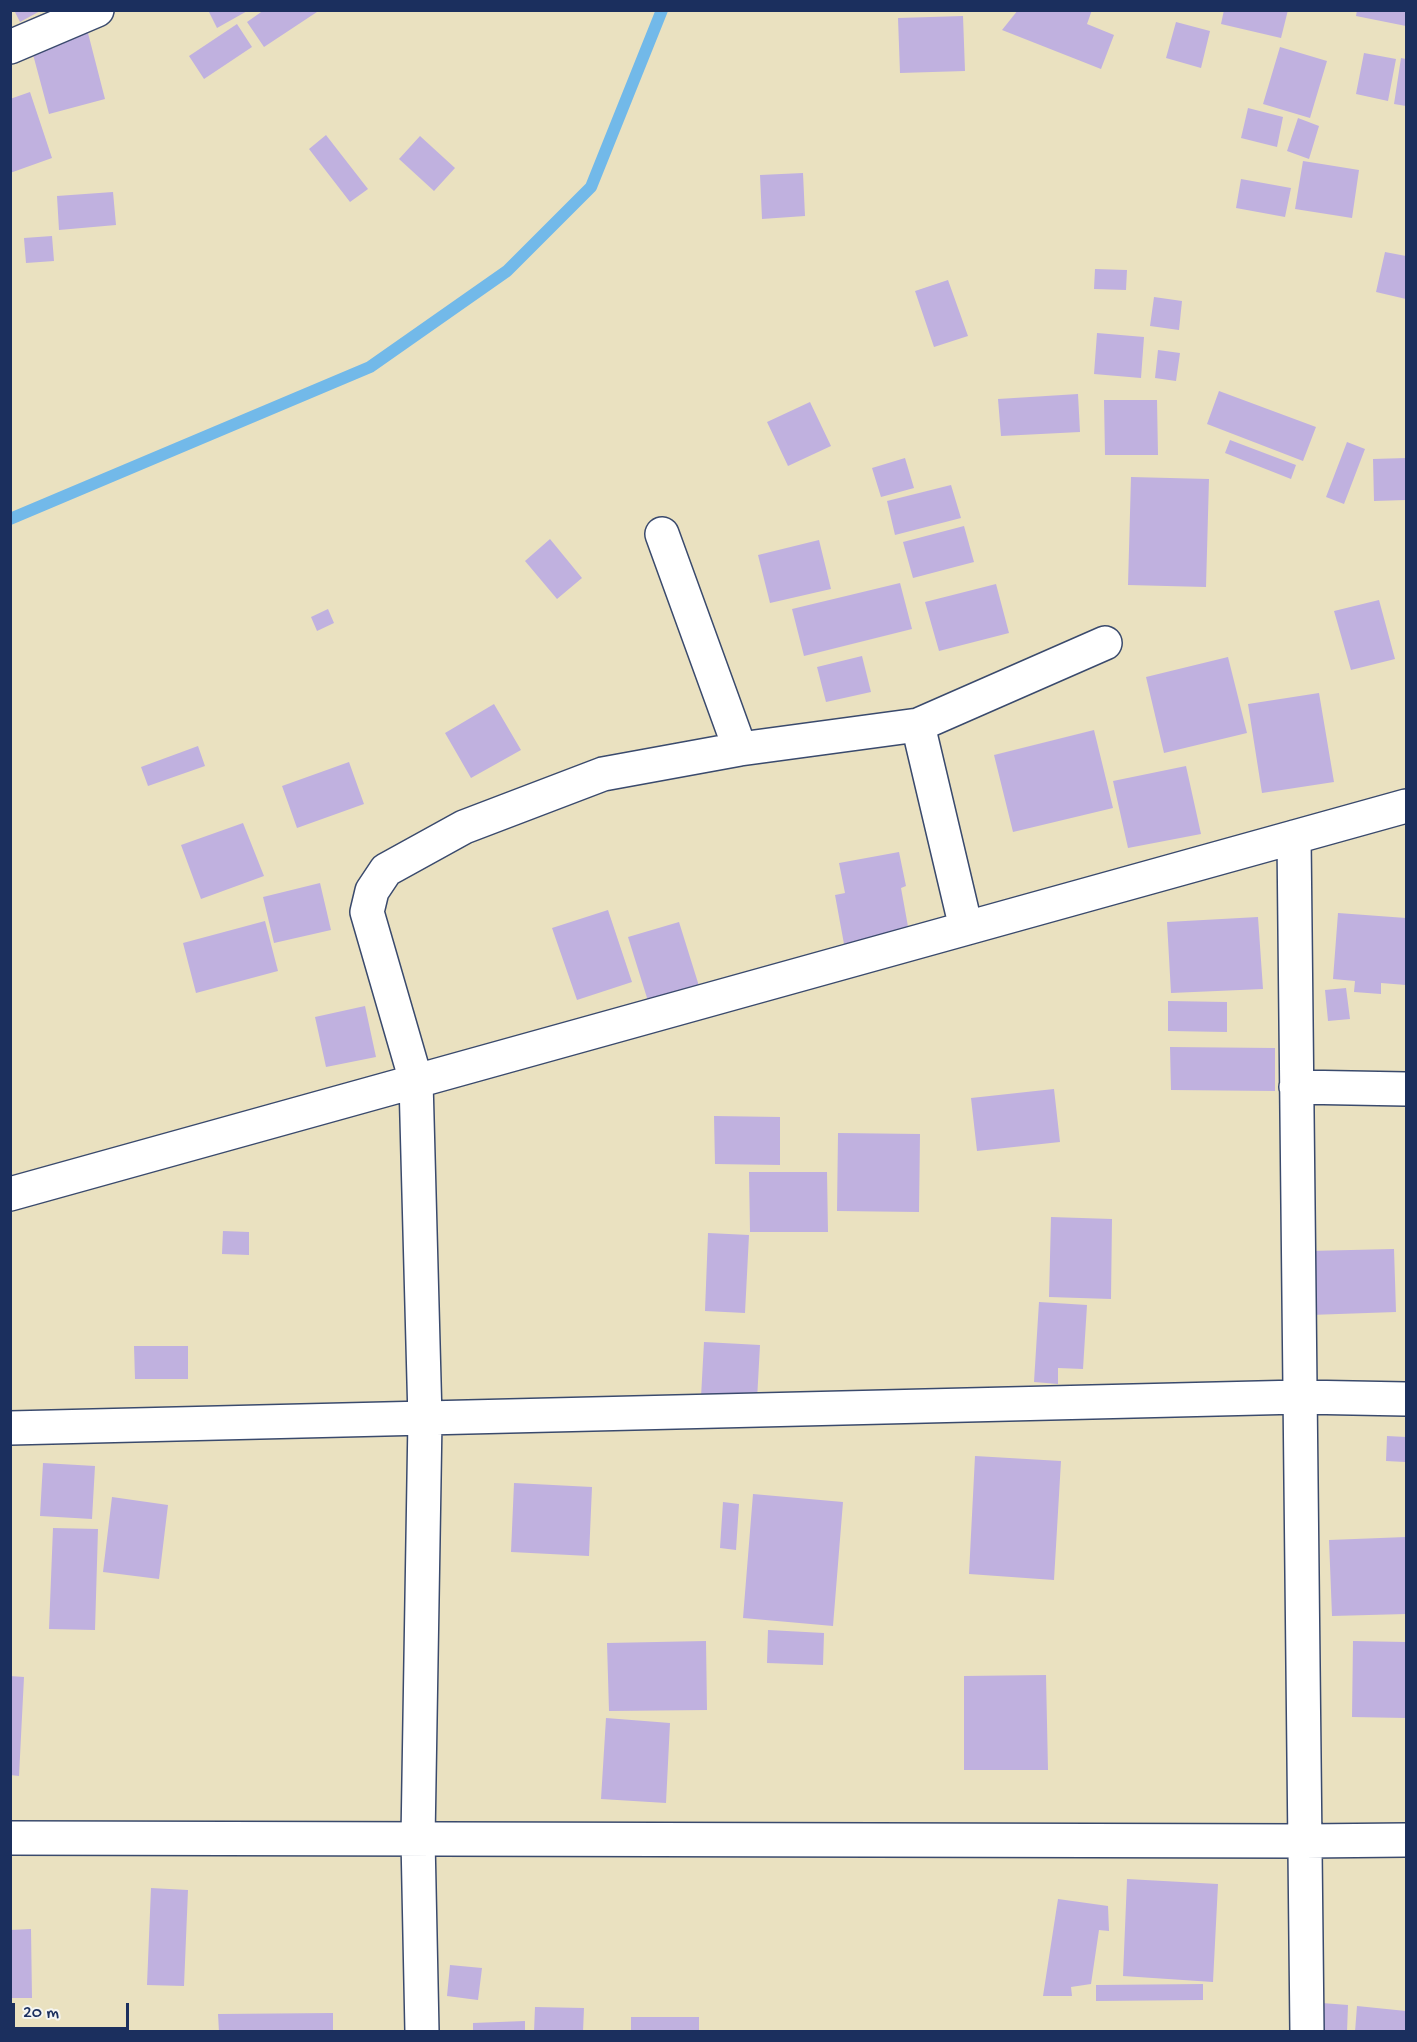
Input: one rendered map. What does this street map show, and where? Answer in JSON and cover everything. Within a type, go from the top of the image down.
[{"type":"street","points":[[10,47],[97,10]]},
{"type":"street","points":[[662,534],[740,749]]},
{"type":"street","points":[[422,2031],[418,1839],[425,1419],[416,1081],[367,912],[372,891],[386,870],[464,827],[603,774],[740,749],[918,725],[1106,643]]},
{"type":"street","points":[[918,725],[966,928]]},
{"type":"street","points":[[10,1194],[1407,806]]},
{"type":"street","points":[[1294,837],[1307,2031]]},
{"type":"street","points":[[1296,1087],[1407,1089]]},
{"type":"street","points":[[10,1428],[1300,1397],[1407,1399]]},
{"type":"street","points":[[10,1838],[1407,1840]]},
{"type":"building","points":[[14,10],[42,10],[20,22]]},
{"type":"building","points":[[208,10],[249,10],[217,28]]},
{"type":"building","points":[[264,10],[320,10],[264,47],[247,22]]},
{"type":"building","points":[[1018,10],[1092,10],[1087,24],[1114,35],[1101,69],[1002,30]]},
{"type":"building","points":[[1224,10],[1288,10],[1281,38],[1221,24]]},
{"type":"building","points":[[1357,10],[1406,10],[1406,26],[1356,16]]},
{"type":"building","points":[[963,16],[965,71],[900,73],[898,18]]},
{"type":"building","points":[[1176,22],[1210,31],[1201,68],[1166,58]]},
{"type":"building","points":[[237,24],[252,47],[204,79],[189,56]]},
{"type":"building","points":[[88,33],[105,99],[49,114],[31,47]]},
{"type":"building","points":[[1280,47],[1327,61],[1310,118],[1263,104]]},
{"type":"building","points":[[1364,53],[1396,59],[1388,101],[1356,94]]},
{"type":"building","points":[[1401,58],[1406,59],[1406,106],[1394,104]]},
{"type":"building","points":[[30,92],[52,158],[10,173],[10,99]]},
{"type":"building","points":[[1248,108],[1283,117],[1277,147],[1241,138]]},
{"type":"building","points":[[1298,118],[1319,126],[1309,159],[1287,151]]},
{"type":"building","points":[[326,135],[368,189],[350,202],[309,149]]},
{"type":"building","points":[[420,136],[455,168],[434,191],[399,159]]},
{"type":"building","points":[[1303,161],[1359,170],[1352,218],[1295,209]]},
{"type":"building","points":[[803,173],[805,216],[762,219],[760,175]]},
{"type":"building","points":[[1241,179],[1291,188],[1285,217],[1236,208]]},
{"type":"building","points":[[113,192],[116,225],[59,230],[57,196]]},
{"type":"building","points":[[52,236],[54,261],[26,263],[24,238]]},
{"type":"building","points":[[1385,252],[1406,256],[1406,299],[1376,292]]},
{"type":"building","points":[[1095,269],[1127,270],[1126,290],[1094,289]]},
{"type":"building","points":[[948,280],[968,336],[934,347],[915,291]]},
{"type":"building","points":[[1154,297],[1182,301],[1179,330],[1150,326]]},
{"type":"building","points":[[1097,333],[1144,337],[1141,378],[1094,374]]},
{"type":"building","points":[[1158,350],[1180,353],[1176,381],[1155,378]]},
{"type":"building","points":[[1219,391],[1316,427],[1303,461],[1207,424]]},
{"type":"building","points":[[1078,394],[1080,432],[1001,436],[998,399]]},
{"type":"building","points":[[1104,400],[1157,400],[1158,455],[1105,455]]},
{"type":"building","points":[[810,402],[831,446],[788,466],[767,422]]},
{"type":"building","points":[[1230,440],[1296,465],[1291,479],[1225,453]]},
{"type":"building","points":[[1347,442],[1365,449],[1344,504],[1326,497]]},
{"type":"building","points":[[905,458],[914,488],[881,497],[872,468]]},
{"type":"building","points":[[1406,458],[1406,500],[1374,501],[1373,459]]},
{"type":"building","points":[[1131,477],[1209,479],[1206,587],[1128,585]]},
{"type":"building","points":[[951,485],[961,518],[895,535],[887,501]]},
{"type":"building","points":[[964,526],[974,562],[913,578],[903,542]]},
{"type":"building","points":[[550,539],[582,578],[557,599],[525,561]]},
{"type":"building","points":[[819,540],[831,589],[770,603],[758,555]]},
{"type":"building","points":[[900,583],[912,629],[804,656],[792,609]]},
{"type":"building","points":[[996,584],[1009,633],[939,651],[925,602]]},
{"type":"building","points":[[1379,600],[1395,659],[1351,670],[1334,611]]},
{"type":"building","points":[[328,609],[334,623],[317,631],[311,617]]},
{"type":"building","points":[[862,656],[871,692],[826,702],[817,667]]},
{"type":"building","points":[[1228,657],[1247,733],[1164,753],[1146,677]]},
{"type":"building","points":[[1319,693],[1334,782],[1262,793],[1248,704]]},
{"type":"building","points":[[494,704],[521,750],[471,778],[445,733]]},
{"type":"building","points":[[1094,730],[1113,808],[1013,832],[994,755]]},
{"type":"building","points":[[198,746],[205,766],[148,786],[141,767]]},
{"type":"building","points":[[349,762],[364,804],[297,828],[282,786]]},
{"type":"building","points":[[1186,766],[1201,834],[1128,848],[1113,781]]},
{"type":"building","points":[[243,823],[264,876],[201,899],[181,845]]},
{"type":"building","points":[[899,852],[906,886],[901,888],[909,932],[844,944],[835,895],[845,893],[839,863]]},
{"type":"building","points":[[320,883],[331,930],[274,943],[263,897]]},
{"type":"building","points":[[608,910],[632,982],[577,1000],[552,928]]},
{"type":"building","points":[[1338,913],[1406,918],[1406,985],[1381,983],[1381,994],[1354,992],[1355,981],[1333,979]]},
{"type":"building","points":[[1258,917],[1263,989],[1171,993],[1167,922]]},
{"type":"building","points":[[265,921],[278,971],[196,993],[183,943]]},
{"type":"building","points":[[679,922],[699,986],[648,1001],[628,937]]},
{"type":"building","points":[[1346,988],[1350,1019],[1328,1021],[1325,990]]},
{"type":"building","points":[[1168,1001],[1227,1002],[1227,1032],[1168,1031]]},
{"type":"building","points":[[365,1006],[376,1057],[326,1067],[315,1017]]},
{"type":"building","points":[[1170,1047],[1275,1048],[1275,1091],[1171,1090]]},
{"type":"building","points":[[1054,1089],[1060,1142],[977,1151],[971,1098]]},
{"type":"building","points":[[714,1116],[780,1117],[780,1165],[715,1164]]},
{"type":"building","points":[[838,1133],[920,1134],[919,1212],[837,1211]]},
{"type":"building","points":[[749,1172],[827,1172],[828,1232],[750,1232]]},
{"type":"building","points":[[1051,1217],[1112,1219],[1111,1299],[1049,1297]]},
{"type":"building","points":[[223,1231],[249,1232],[249,1255],[222,1254]]},
{"type":"building","points":[[708,1233],[749,1235],[745,1313],[705,1311]]},
{"type":"building","points":[[1394,1249],[1396,1312],[1310,1315],[1308,1251]]},
{"type":"building","points":[[1039,1302],[1087,1305],[1083,1369],[1058,1368],[1058,1384],[1034,1382]]},
{"type":"building","points":[[704,1342],[760,1345],[757,1400],[701,1397]]},
{"type":"building","points":[[134,1346],[188,1346],[188,1379],[135,1379]]},
{"type":"building","points":[[1387,1436],[1406,1437],[1405,1462],[1386,1461]]},
{"type":"building","points":[[975,1456],[1061,1461],[1054,1580],[969,1574]]},
{"type":"building","points":[[43,1463],[95,1466],[92,1519],[40,1516]]},
{"type":"building","points":[[514,1483],[592,1487],[589,1556],[511,1552]]},
{"type":"building","points":[[753,1494],[843,1502],[833,1626],[743,1618]]},
{"type":"building","points":[[112,1497],[168,1505],[159,1579],[103,1572]]},
{"type":"building","points":[[723,1502],[739,1504],[736,1550],[720,1548]]},
{"type":"building","points":[[53,1528],[98,1529],[95,1630],[49,1629]]},
{"type":"building","points":[[1406,1537],[1406,1614],[1332,1616],[1329,1540]]},
{"type":"building","points":[[768,1630],[824,1633],[823,1665],[767,1663]]},
{"type":"building","points":[[706,1641],[707,1710],[609,1711],[607,1643]]},
{"type":"building","points":[[1353,1641],[1406,1642],[1406,1718],[1352,1717]]},
{"type":"building","points":[[1046,1675],[1048,1770],[964,1770],[964,1676]]},
{"type":"building","points":[[10,1676],[24,1677],[19,1776],[10,1775]]},
{"type":"building","points":[[606,1718],[670,1723],[666,1803],[601,1799]]},
{"type":"building","points":[[1127,1879],[1218,1884],[1213,1982],[1123,1976]]},
{"type":"building","points":[[151,1888],[188,1890],[184,1986],[147,1985]]},
{"type":"building","points":[[1058,1899],[1108,1906],[1109,1931],[1099,1930],[1091,1984],[1071,1987],[1072,1996],[1043,1996]]},
{"type":"building","points":[[31,1929],[32,1998],[10,1998],[10,1930]]},
{"type":"building","points":[[450,1965],[482,1968],[478,2000],[447,1996]]},
{"type":"building","points":[[1203,1984],[1203,2000],[1096,2001],[1096,1985]]},
{"type":"building","points":[[1322,2003],[1348,2005],[1347,2032],[1320,2032]]},
{"type":"building","points":[[1357,2006],[1406,2011],[1406,2032],[1355,2032]]},
{"type":"building","points":[[535,2007],[584,2008],[583,2032],[534,2032]]},
{"type":"building","points":[[333,2013],[333,2032],[219,2032],[218,2014]]},
{"type":"building","points":[[631,2017],[699,2017],[699,2032],[631,2032]]},
{"type":"building","points":[[525,2021],[525,2032],[473,2032],[473,2023]]},
{"type":"waterway","points":[[10,519],[370,367],[507,271],[591,187],[662,10]]}]
